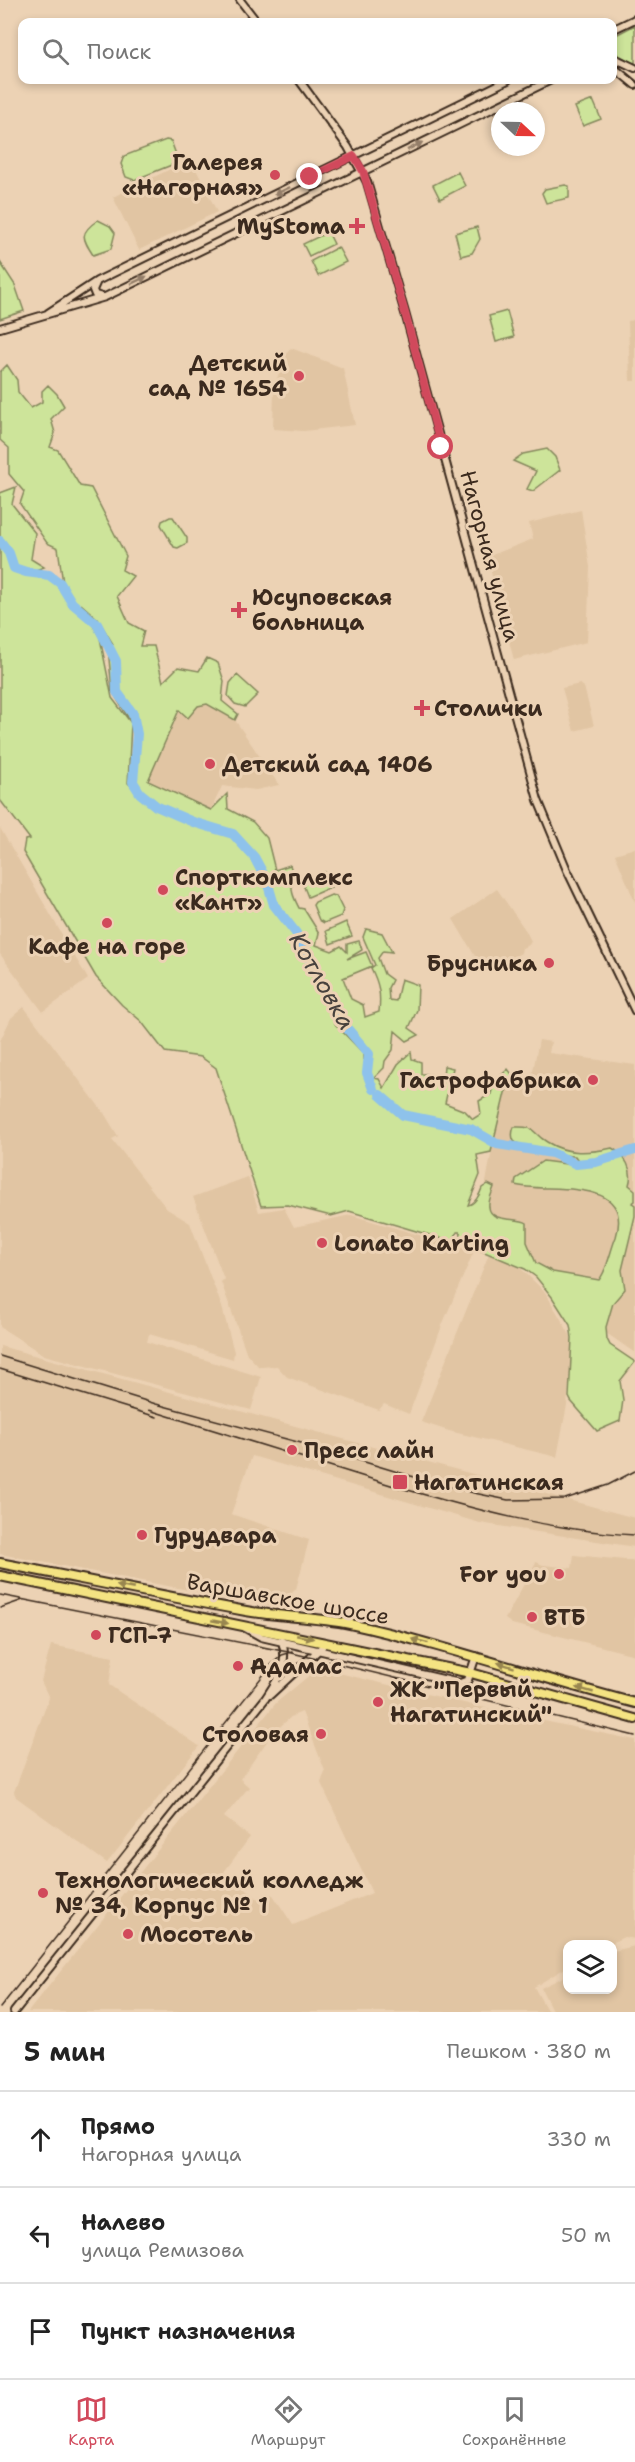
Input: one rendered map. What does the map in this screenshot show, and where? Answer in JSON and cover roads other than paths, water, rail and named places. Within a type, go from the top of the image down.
[{"type":"main road","name":"Варшавское шоссе","points":[[0,1563],[227,1608],[350,1624],[476,1656],[635,1703]]},
{"type":"main road","name":"Варшавское шоссе","points":[[0,1576],[244,1627],[325,1641],[471,1673],[635,1719]]},
{"type":"street","points":[[240,0],[254,18]]},
{"type":"street","points":[[617,28],[635,19]]},
{"type":"street","points":[[617,60],[635,70],[631,76],[634,84]]},
{"type":"street","points":[[617,70],[634,84]]},
{"type":"street","name":"Нагорная улица","points":[[302,84],[363,171],[405,313],[538,800],[567,870],[635,1011]]},
{"type":"street","points":[[45,315],[97,281],[500,84]]},
{"type":"street","points":[[0,328],[105,297],[543,84]]},
{"type":"street","points":[[97,281],[93,287],[94,293],[105,297]]},
{"type":"street","points":[[79,291],[84,291],[88,295],[85,303]]},
{"type":"street","points":[[244,1627],[254,1634],[460,1683],[465,1683],[471,1673],[476,1656]]},
{"type":"street","points":[[14,2012],[265,1699],[282,1671],[285,1657],[282,1641]]},
{"type":"street","points":[[265,1699],[321,1650],[325,1641]]},
{"type":"waterway","name":"Котловка","points":[[0,541],[9,553],[14,568],[49,575],[60,583],[72,603],[97,624],[116,661],[117,692],[133,714],[137,734],[133,782],[140,793],[156,806],[193,822],[233,834],[254,857],[267,881],[274,905],[296,933],[339,1019],[369,1054],[367,1073],[373,1089]]},
{"type":"waterway","name":"Котловка","points":[[380,1095],[403,1115],[471,1129],[497,1144],[552,1153],[576,1164],[596,1162],[635,1150]]},
{"type":"tram line","points":[[0,1595],[288,1652],[635,1736]]},
{"type":"tram line","points":[[0,1608],[23,1600]]},
{"type":"tram line","points":[[0,2008],[272,1664],[282,1655],[292,1652]]},
{"type":"railway","points":[[0,1356],[156,1404],[305,1444],[411,1476],[508,1500],[565,1499],[608,1485],[635,1471]]},
{"type":"railway","points":[[0,1369],[157,1417]]},
{"type":"railway","points":[[149,1410],[394,1486],[483,1511],[573,1529],[635,1535]]},
{"type":"place","name":"Галерея «Нагорная»","points":[[275,175]]},
{"type":"place","name":"MyStoma","points":[[357,226]]},
{"type":"place","name":"Детский сад № 1654","points":[[299,376]]},
{"type":"place","name":"Юсуповская больница","points":[[239,610]]},
{"type":"place","name":"Столички","points":[[422,708]]},
{"type":"place","name":"Детский сад 1406","points":[[210,764]]},
{"type":"place","name":"Спорткомплекс «Кант»","points":[[163,890]]},
{"type":"place","name":"Кафе на горе","points":[[107,923]]},
{"type":"place","name":"Брусника","points":[[549,963]]},
{"type":"place","name":"Гастрофабрика","points":[[593,1080]]},
{"type":"place","name":"Lonato Karting","points":[[322,1243]]},
{"type":"place","name":"Пресс лайн","points":[[292,1450]]},
{"type":"place","name":"Нагатинская","points":[[400,1482]]},
{"type":"place","name":"Гурудвара","points":[[142,1535]]},
{"type":"place","name":"For you","points":[[559,1574]]},
{"type":"place","name":"ВТБ","points":[[532,1617]]},
{"type":"place","name":"ГСП-7","points":[[96,1635]]},
{"type":"place","name":"Адамас","points":[[238,1666]]},
{"type":"place","name":"ЖК \"Первый Нагатинский\"","points":[[378,1702]]},
{"type":"place","name":"Столовая","points":[[321,1734]]},
{"type":"place","name":"Технологический колледж № 34, Корпус № 1","points":[[43,1893]]},
{"type":"place","name":"Мосотель","points":[[128,1934]]}]
